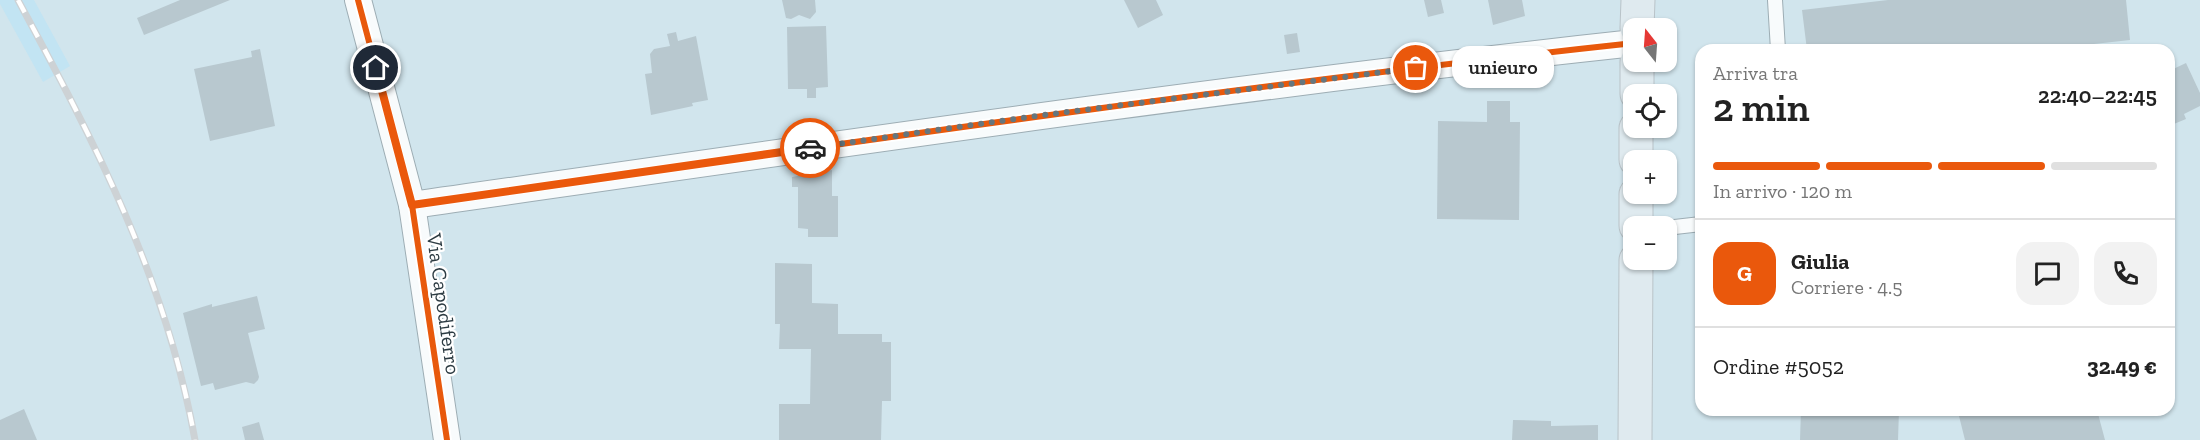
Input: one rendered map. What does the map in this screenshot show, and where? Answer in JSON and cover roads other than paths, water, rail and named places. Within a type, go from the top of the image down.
[{"type":"main road","points":[[1637,18],[1638,0]]},
{"type":"main road","points":[[1635,440],[1636,270]]},
{"type":"street","name":"Via Capodiferro","points":[[358,0],[412,205],[447,440]]},
{"type":"street","points":[[412,205],[1036,116],[1463,62],[1623,45]]},
{"type":"lane","points":[[1775,0],[1778,44]]},
{"type":"lane","points":[[1677,227],[1695,225]]},
{"type":"railway","points":[[18,0],[100,159],[147,267],[182,380],[195,440]]},
{"type":"place","name":"unieuro","points":[[1416,68]]}]
